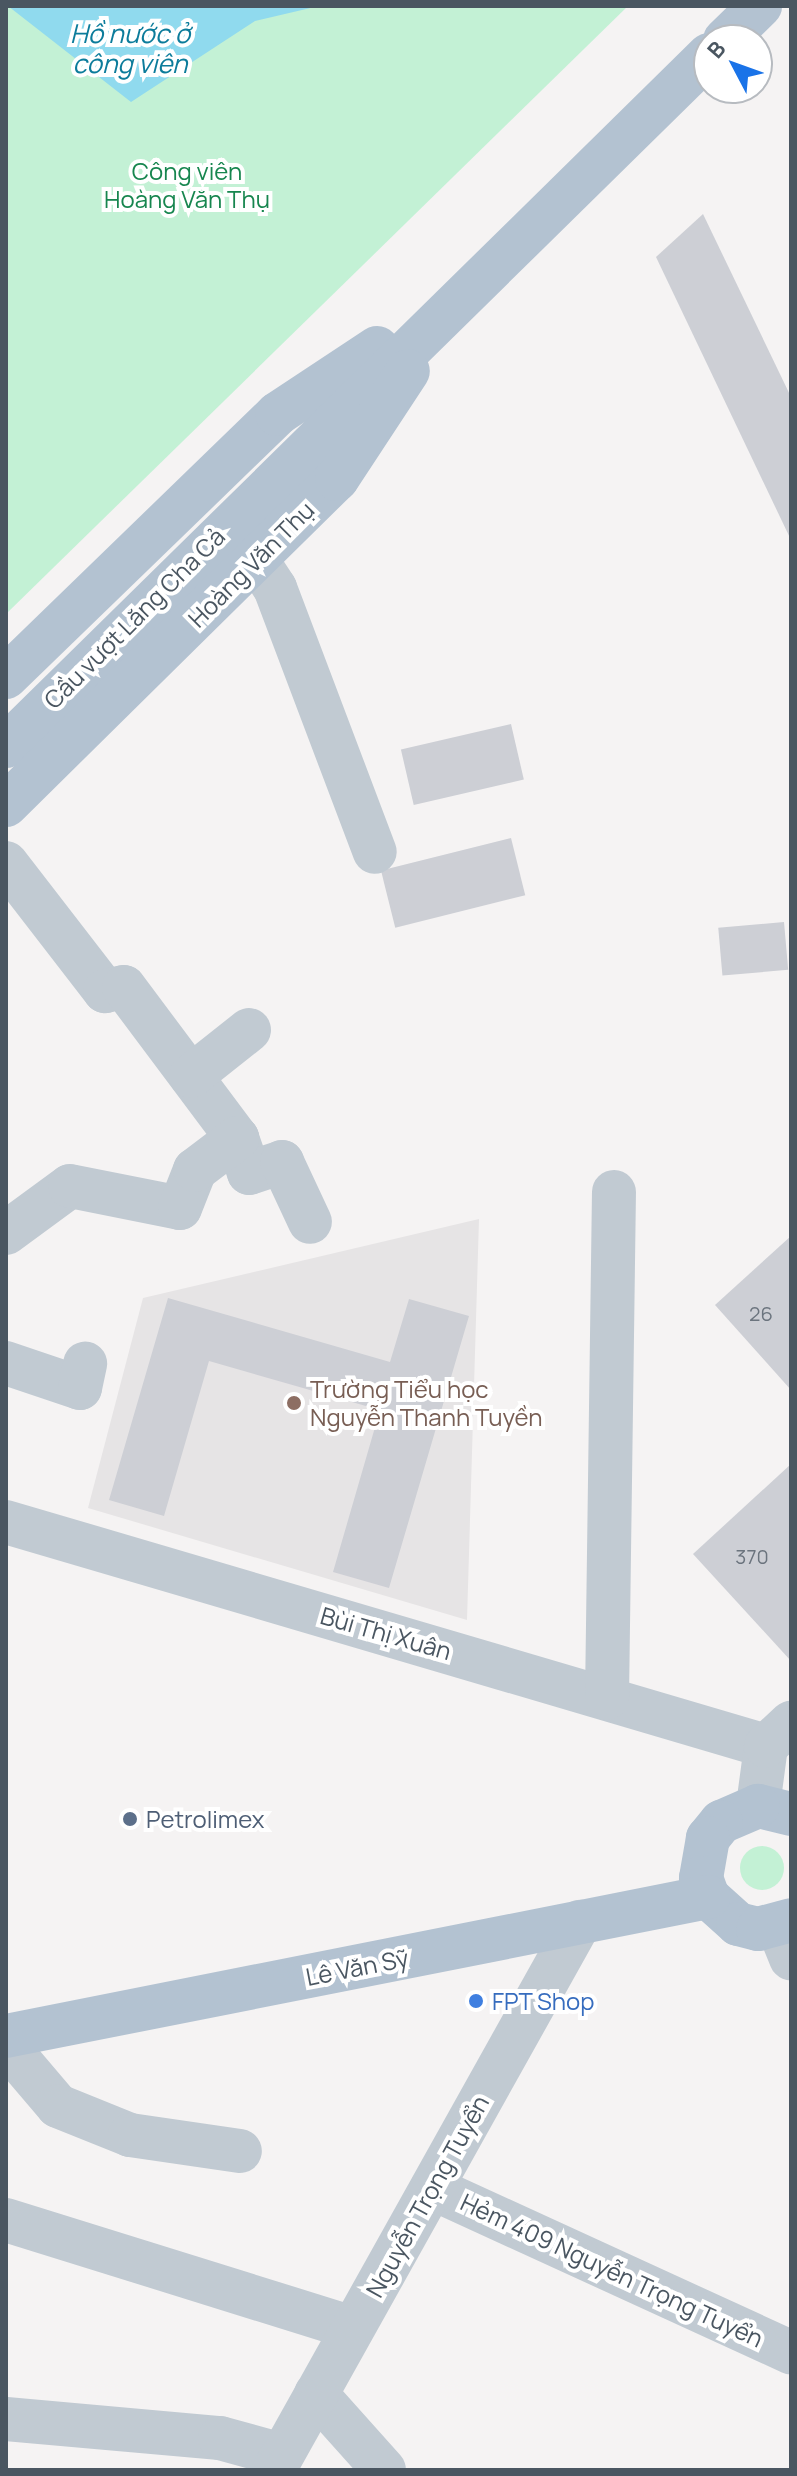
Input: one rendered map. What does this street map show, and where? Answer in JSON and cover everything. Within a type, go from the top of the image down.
[{"type":"main road","points":[[741,24],[760,6]]},
{"type":"main road","name":"Hoàng Văn Thụ","points":[[263,490],[459,294],[693,70]]},
{"type":"main road","name":"Hoàng Văn Thụ","points":[[6,805],[337,479],[459,294]]},
{"type":"main road","name":"Hoàng Văn Thụ","points":[[6,677],[277,414],[459,294]]},
{"type":"main road","name":"Cầu vượt Lăng Cha Cả","points":[[6,746],[263,490]]},
{"type":"main road","points":[[775,1810],[721,1822],[708,1838],[701,1878],[708,1897],[738,1924],[787,1935]]},
{"type":"main road","name":"Lê Văn Sỹ","points":[[6,2036],[708,1897]]},
{"type":"street","points":[[256,559],[275,588],[375,852]]},
{"type":"street","points":[[6,863],[105,991],[124,987],[237,1138],[249,1173],[282,1162],[310,1222]]},
{"type":"street","points":[[191,1076],[249,1030]]},
{"type":"street","points":[[6,1233],[70,1186],[180,1208],[195,1170],[237,1138]]},
{"type":"street","points":[[607,1698],[614,1192]]},
{"type":"street","points":[[6,1363],[80,1388],[85,1364]]},
{"type":"street","name":"Bùi Thị Xuân","points":[[6,1522],[607,1698],[778,1735]]},
{"type":"street","points":[[775,1810],[778,1735]]},
{"type":"street","name":"Nguyễn Trọng Tuyển","points":[[278,2463],[580,1922]]},
{"type":"street","points":[[6,2045],[58,2106],[130,2135],[240,2151]]},
{"type":"street","name":"Hẻm 409 Nguyễn Trọng Tuyển","points":[[432,2188],[791,2352]]},
{"type":"street","points":[[6,2220],[353,2328]]},
{"type":"street","points":[[316,2394],[384,2470]]},
{"type":"street","points":[[6,2419],[220,2438],[278,2463]]},
{"type":"shaded area","name":"Trường Tiểu học Nguyễn Thanh Tuyền","points":[[479,1219],[467,1620],[88,1508],[143,1298]]},
{"type":"green space","name":"Công viên Hoàng Văn Thụ","points":[[6,6],[628,6],[6,614]]},
{"type":"green space","points":[[762,1846],[778,1852],[784,1868],[778,1884],[762,1890],[746,1884],[740,1868],[746,1852]]},
{"type":"water","name":"Hồ nước ở công viên","points":[[8,6],[319,6],[255,21],[131,102]]},
{"type":"building","points":[[703,214],[791,397],[791,540],[656,257]]},
{"type":"building","points":[[511,724],[524,780],[414,805],[401,749]]},
{"type":"building","points":[[511,838],[525,895],[395,928],[381,870]]},
{"type":"building","points":[[784,922],[788,970],[722,976],[718,928]]},
{"type":"building","points":[[791,1236],[791,1390],[715,1305]]},
{"type":"building","points":[[168,1298],[390,1362],[409,1299],[469,1316],[389,1588],[333,1572],[380,1410],[209,1361],[164,1516],[109,1500]]},
{"type":"building","points":[[791,1464],[791,1661],[693,1554]]},
{"type":"place","name":"Trường Tiểu học Nguyễn Thanh Tuyền","points":[[294,1403]]},
{"type":"place","name":"Petrolimex","points":[[130,1819]]},
{"type":"place","name":"FPT Shop","points":[[476,2001]]}]
